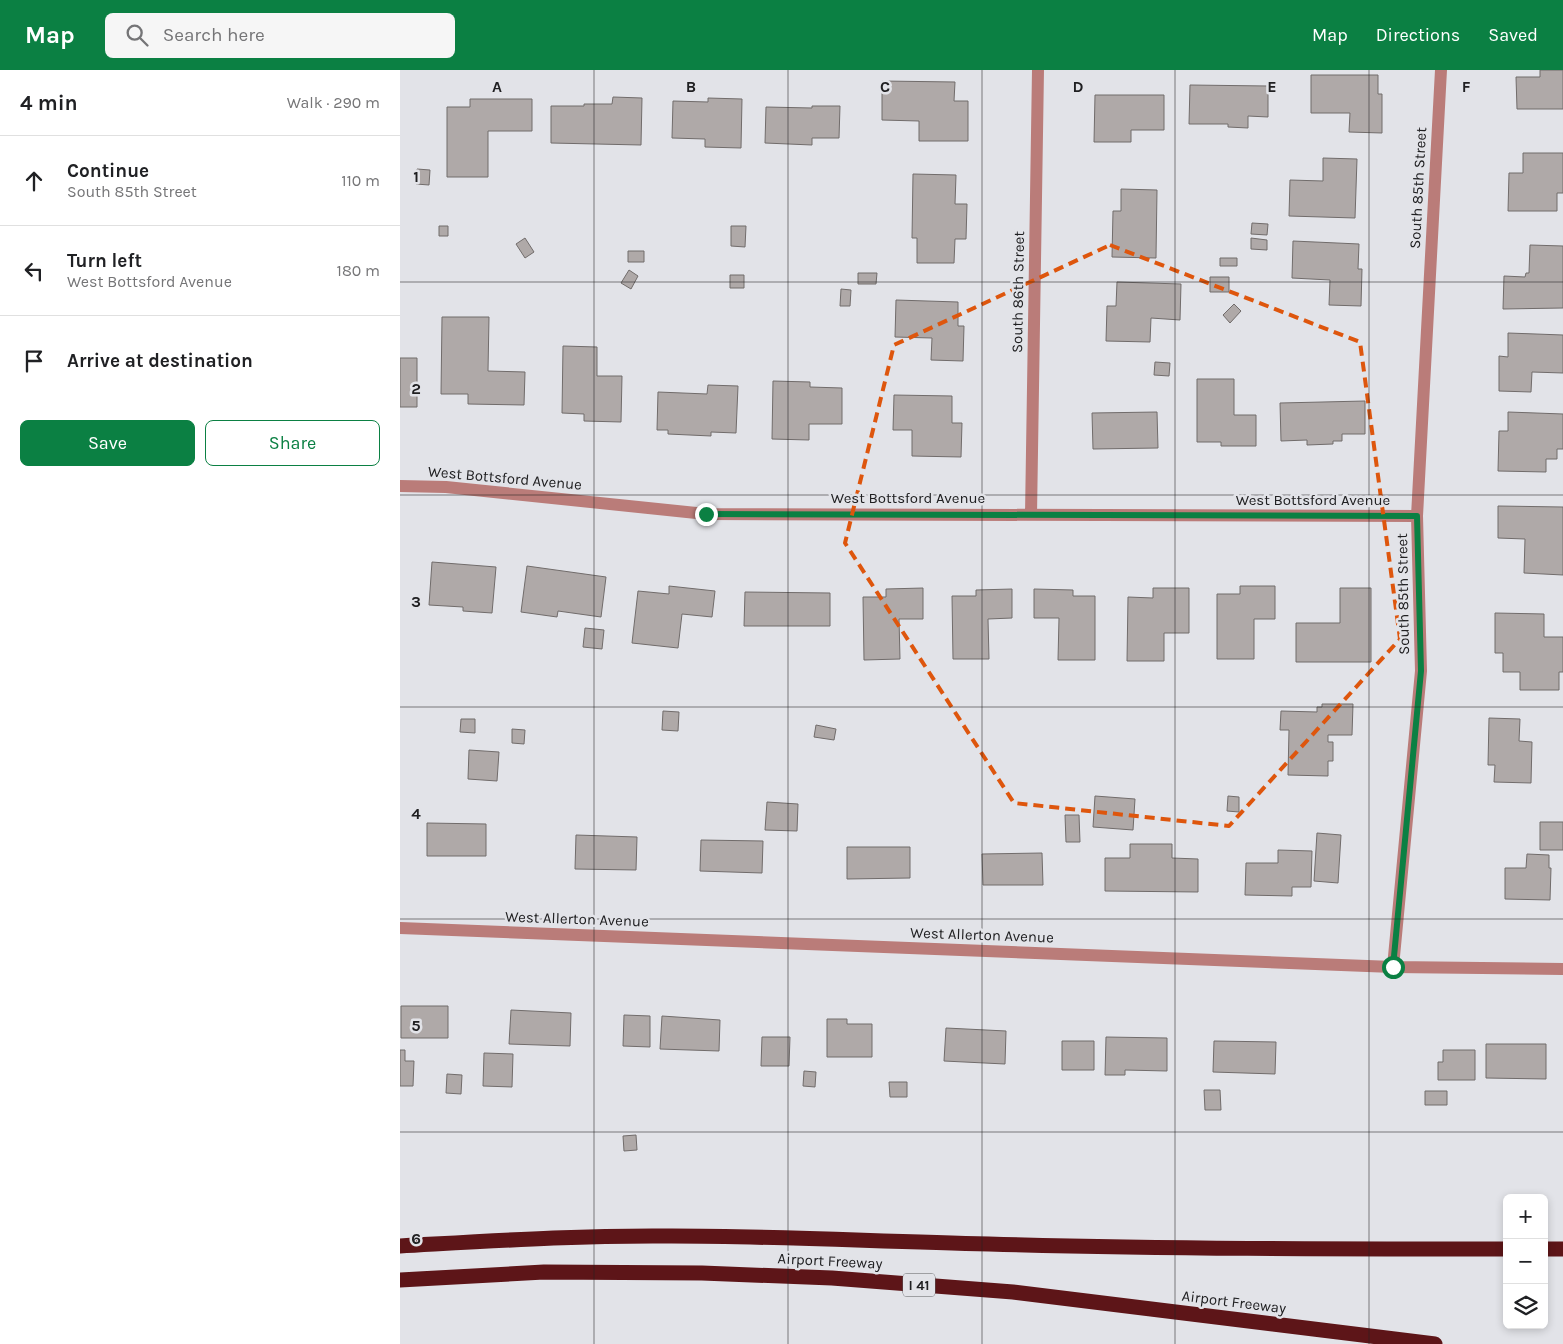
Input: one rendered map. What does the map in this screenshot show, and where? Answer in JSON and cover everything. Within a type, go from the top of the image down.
[{"type":"highway","points":[[400,1246],[505,1240],[669,1236],[794,1237],[987,1244],[1259,1250],[1503,1249]]},
{"type":"highway","points":[[1548,1249],[1563,1249]]},
{"type":"highway","name":"Airport Freeway","points":[[400,1280],[544,1272],[692,1273],[832,1278],[1013,1292],[1435,1344]]},
{"type":"street","name":"South 86th Street","points":[[1031,514],[1038,70]]},
{"type":"street","name":"South 85th Street","points":[[1393,967],[1421,671],[1417,516],[1441,70]]},
{"type":"street","name":"West Bottsford Avenue","points":[[400,486],[446,487],[706,514],[1417,516]]},
{"type":"street","name":"West Allerton Avenue","points":[[400,928],[1393,967],[1563,969]]},
{"type":"highlighted area","points":[[1110,245],[1360,342],[1400,639],[1229,826],[1014,803],[845,543],[894,345]]},
{"type":"building","points":[[1540,70],[1563,70],[1563,109],[1517,109],[1516,77],[1540,77]]},
{"type":"building","points":[[1311,75],[1378,75],[1378,94],[1382,94],[1382,133],[1349,132],[1350,113],[1311,113]]},
{"type":"building","points":[[882,81],[955,82],[954,101],[968,101],[968,141],[919,141],[919,121],[882,120]]},
{"type":"building","points":[[1190,85],[1268,86],[1268,117],[1248,116],[1248,128],[1228,127],[1228,124],[1189,124]]},
{"type":"building","points":[[1095,95],[1164,95],[1164,130],[1131,130],[1131,142],[1094,142]]},
{"type":"building","points":[[613,97],[642,98],[641,145],[551,143],[551,106],[612,104]]},
{"type":"building","points":[[708,98],[742,99],[741,148],[705,147],[705,139],[672,138],[673,101],[708,102]]},
{"type":"building","points":[[470,99],[532,99],[532,131],[488,131],[488,177],[447,177],[447,107],[470,107]]},
{"type":"building","points":[[812,106],[840,106],[839,138],[812,138],[812,145],[765,143],[766,107],[812,108]]},
{"type":"building","points":[[1523,153],[1563,153],[1563,193],[1557,193],[1557,211],[1508,211],[1509,173],[1523,173]]},
{"type":"building","points":[[1323,158],[1357,159],[1355,218],[1289,216],[1290,180],[1323,181]]},
{"type":"building","points":[[417,169],[430,170],[429,185],[416,184]]},
{"type":"building","points":[[913,174],[956,175],[955,204],[967,204],[966,239],[955,239],[954,263],[917,263],[917,238],[912,238]]},
{"type":"building","points":[[1121,189],[1157,190],[1156,258],[1112,257],[1113,211],[1121,211]]},
{"type":"building","points":[[1252,223],[1268,224],[1267,235],[1251,234]]},
{"type":"building","points":[[439,226],[448,226],[448,236],[439,236]]},
{"type":"building","points":[[731,226],[746,226],[745,247],[731,246]]},
{"type":"building","points":[[525,238],[534,252],[525,258],[516,244]]},
{"type":"building","points":[[1251,238],[1267,240],[1267,250],[1251,249]]},
{"type":"building","points":[[1293,241],[1359,244],[1358,269],[1362,269],[1361,306],[1329,305],[1330,280],[1292,278]]},
{"type":"building","points":[[1530,245],[1563,246],[1563,308],[1503,309],[1504,276],[1525,277],[1526,273],[1529,273]]},
{"type":"building","points":[[628,251],[644,251],[644,262],[628,262]]},
{"type":"building","points":[[1220,258],[1237,258],[1237,266],[1220,266]]},
{"type":"building","points":[[629,270],[638,276],[631,289],[621,283]]},
{"type":"building","points":[[858,273],[877,273],[876,284],[858,284]]},
{"type":"building","points":[[730,275],[744,275],[744,288],[730,288]]},
{"type":"building","points":[[1210,277],[1229,277],[1229,292],[1210,292]]},
{"type":"building","points":[[1117,282],[1181,284],[1180,320],[1151,318],[1150,342],[1106,341],[1107,306],[1116,306]]},
{"type":"building","points":[[841,289],[851,290],[850,306],[840,306]]},
{"type":"building","points":[[896,300],[958,302],[958,326],[964,326],[963,361],[931,360],[932,338],[895,337]]},
{"type":"building","points":[[1234,304],[1241,311],[1230,323],[1223,315]]},
{"type":"building","points":[[442,317],[489,317],[488,371],[525,372],[524,405],[468,404],[468,394],[441,394]]},
{"type":"building","points":[[1508,333],[1563,335],[1563,373],[1532,372],[1531,392],[1499,391],[1499,356],[1508,357]]},
{"type":"building","points":[[563,346],[597,347],[597,376],[622,376],[621,422],[584,421],[584,414],[562,413]]},
{"type":"building","points":[[400,358],[417,358],[417,407],[400,407]]},
{"type":"building","points":[[1155,362],[1170,363],[1169,376],[1154,375]]},
{"type":"building","points":[[1197,379],[1234,379],[1234,415],[1256,415],[1256,446],[1221,446],[1221,442],[1197,442]]},
{"type":"building","points":[[773,381],[810,382],[810,387],[842,388],[842,424],[809,424],[809,440],[772,439]]},
{"type":"building","points":[[708,385],[738,386],[736,433],[711,432],[711,436],[668,434],[668,430],[657,430],[658,392],[707,394]]},
{"type":"building","points":[[894,395],[952,396],[952,423],[962,423],[961,457],[912,456],[912,430],[893,430]]},
{"type":"building","points":[[1365,401],[1365,434],[1342,434],[1342,441],[1333,441],[1333,444],[1307,445],[1307,440],[1281,441],[1280,403]]},
{"type":"building","points":[[1157,412],[1158,448],[1093,449],[1092,413]]},
{"type":"building","points":[[1508,412],[1563,414],[1563,449],[1557,449],[1557,459],[1546,459],[1546,472],[1498,471],[1499,431],[1508,431]]},
{"type":"building","points":[[1498,506],[1563,507],[1563,575],[1524,573],[1525,539],[1498,538]]},
{"type":"building","points":[[432,562],[496,567],[492,613],[463,611],[463,607],[429,605]]},
{"type":"building","points":[[527,566],[606,577],[601,617],[558,611],[557,617],[521,612]]},
{"type":"building","points":[[669,586],[715,591],[712,617],[682,614],[678,648],[632,643],[638,591],[669,594]]},
{"type":"building","points":[[1240,586],[1275,586],[1275,619],[1254,619],[1254,659],[1217,659],[1217,594],[1240,594]]},
{"type":"building","points":[[923,588],[923,619],[899,619],[900,659],[864,660],[863,597],[886,597],[886,589]]},
{"type":"building","points":[[1153,588],[1189,588],[1189,633],[1164,633],[1164,661],[1127,661],[1128,597],[1153,598]]},
{"type":"building","points":[[1340,588],[1371,588],[1371,662],[1296,662],[1296,623],[1340,623]]},
{"type":"building","points":[[1012,589],[1012,618],[988,619],[989,659],[953,659],[952,596],[976,596],[976,590]]},
{"type":"building","points":[[1034,589],[1073,590],[1073,596],[1095,596],[1095,660],[1058,660],[1059,618],[1034,618]]},
{"type":"building","points":[[745,592],[830,593],[830,626],[744,626]]},
{"type":"building","points":[[1495,613],[1544,614],[1544,637],[1563,637],[1563,672],[1559,672],[1559,690],[1520,690],[1520,672],[1503,672],[1503,653],[1495,653]]},
{"type":"building","points":[[585,628],[604,630],[602,649],[583,647]]},
{"type":"building","points":[[1322,704],[1353,704],[1352,735],[1328,735],[1328,742],[1333,742],[1333,761],[1328,761],[1328,776],[1288,775],[1289,730],[1280,730],[1281,711],[1317,712],[1317,707],[1322,707]]},
{"type":"building","points":[[663,711],[679,712],[678,731],[662,730]]},
{"type":"building","points":[[1489,718],[1520,719],[1519,741],[1532,742],[1531,783],[1494,782],[1495,765],[1488,765]]},
{"type":"building","points":[[461,719],[475,719],[475,733],[460,732]]},
{"type":"building","points":[[816,725],[836,729],[834,740],[814,737]]},
{"type":"building","points":[[512,729],[525,730],[524,744],[512,743]]},
{"type":"building","points":[[469,750],[499,752],[497,781],[468,779]]},
{"type":"building","points":[[1095,796],[1135,799],[1133,830],[1093,827]]},
{"type":"building","points":[[1228,796],[1239,797],[1239,812],[1227,811]]},
{"type":"building","points":[[767,802],[798,804],[797,831],[765,830]]},
{"type":"building","points":[[1065,815],[1079,815],[1080,842],[1066,842]]},
{"type":"building","points":[[1540,822],[1563,822],[1563,850],[1540,850]]},
{"type":"building","points":[[427,823],[486,824],[486,856],[427,856]]},
{"type":"building","points":[[1317,833],[1341,835],[1338,883],[1314,881]]},
{"type":"building","points":[[576,835],[637,837],[636,870],[575,869]]},
{"type":"building","points":[[701,840],[763,841],[762,873],[700,871]]},
{"type":"building","points":[[1130,844],[1172,844],[1172,858],[1198,859],[1198,892],[1105,891],[1105,858],[1130,858]]},
{"type":"building","points":[[847,847],[910,847],[910,878],[847,879]]},
{"type":"building","points":[[1278,850],[1312,851],[1311,887],[1292,887],[1292,896],[1245,895],[1246,863],[1278,863]]},
{"type":"building","points":[[1042,853],[1043,885],[983,885],[982,854]]},
{"type":"building","points":[[1527,854],[1549,855],[1549,868],[1551,868],[1550,900],[1505,899],[1505,868],[1526,868]]},
{"type":"building","points":[[401,1006],[448,1006],[448,1038],[401,1038]]},
{"type":"building","points":[[511,1010],[571,1013],[570,1046],[509,1044]]},
{"type":"building","points":[[624,1015],[650,1016],[650,1047],[623,1046]]},
{"type":"building","points":[[662,1016],[720,1020],[719,1051],[660,1049]]},
{"type":"building","points":[[827,1019],[847,1019],[847,1024],[872,1024],[872,1057],[827,1057]]},
{"type":"building","points":[[946,1028],[1006,1031],[1005,1064],[944,1061]]},
{"type":"building","points":[[762,1037],[790,1037],[789,1066],[761,1066]]},
{"type":"building","points":[[1106,1037],[1167,1038],[1167,1071],[1125,1070],[1125,1075],[1105,1075]]},
{"type":"building","points":[[1062,1041],[1094,1041],[1094,1070],[1062,1070]]},
{"type":"building","points":[[1214,1041],[1276,1042],[1275,1074],[1213,1072]]},
{"type":"building","points":[[1486,1044],[1546,1044],[1546,1079],[1486,1078]]},
{"type":"building","points":[[400,1050],[405,1050],[405,1061],[414,1061],[413,1086],[400,1086]]},
{"type":"building","points":[[1443,1050],[1475,1050],[1475,1080],[1438,1080],[1438,1062],[1443,1062]]},
{"type":"building","points":[[484,1053],[513,1054],[512,1087],[483,1086]]},
{"type":"building","points":[[804,1071],[816,1072],[815,1087],[803,1086]]},
{"type":"building","points":[[447,1074],[462,1075],[461,1094],[446,1093]]},
{"type":"building","points":[[889,1082],[907,1082],[907,1097],[890,1097]]},
{"type":"building","points":[[1204,1090],[1220,1090],[1221,1110],[1205,1110]]},
{"type":"building","points":[[1425,1091],[1447,1091],[1447,1105],[1425,1105]]},
{"type":"building","points":[[636,1135],[637,1150],[624,1151],[623,1136]]},
{"type":"route","points":[[706,514],[1417,516],[1421,671],[1393,967]]}]
